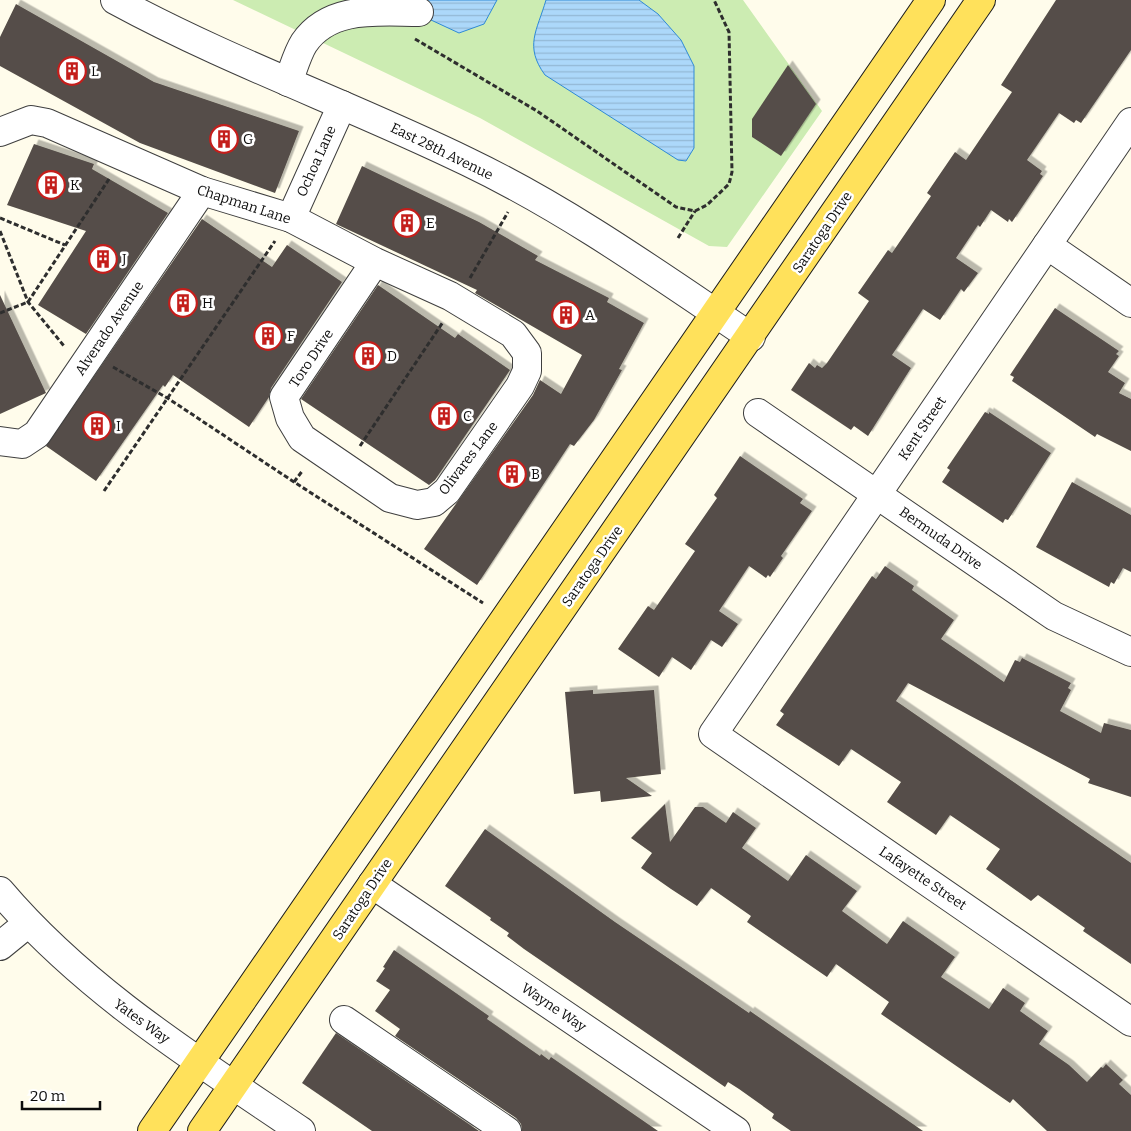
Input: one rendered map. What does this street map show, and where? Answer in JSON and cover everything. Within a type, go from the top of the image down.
[{"type":"main road","points":[[152,1131],[717,314],[931,0]]},
{"type":"main road","name":"Saratoga Drive","points":[[202,1131],[751,337],[981,0]]},
{"type":"street","name":"East 28th Avenue","points":[[115,0],[172,31],[470,163],[520,190],[646,266],[751,337]]},
{"type":"street","points":[[288,82],[304,43],[317,29],[333,18],[354,13],[408,12]]},
{"type":"street","name":"Ochoa Lane","points":[[291,218],[342,105]]},
{"type":"street","name":"Chapman Lane","points":[[0,132],[31,120],[47,123],[202,191],[291,218],[375,262],[457,300],[513,334],[527,353]]},
{"type":"street","name":"Kent Street","points":[[713,734],[1131,122]]},
{"type":"street","name":"Alverado Avenue","points":[[1,442],[22,444],[37,434],[202,191]]},
{"type":"street","points":[[1047,245],[1131,303]]},
{"type":"street","name":"Toro Drive","points":[[346,468],[302,438],[290,418],[284,397],[375,262]]},
{"type":"street","name":"Olivares Lane","points":[[346,468],[390,498],[417,505],[434,502],[446,491],[520,386],[528,371],[527,353]]},
{"type":"street","name":"Bermuda Drive","points":[[758,413],[1054,616],[1131,652]]},
{"type":"street","name":"Lafayette Street","points":[[713,734],[1131,1022]]},
{"type":"street","name":"Wayne Way","points":[[372,884],[736,1131]]},
{"type":"street","name":"Yates Way","points":[[0,891],[27,924],[73,967],[122,1007],[301,1131]]},
{"type":"street","points":[[0,946],[27,924]]},
{"type":"street","points":[[344,1020],[507,1131]]},
{"type":"path","points":[[678,238],[695,211],[707,205],[729,184],[732,172],[729,32],[714,0]]},
{"type":"path","points":[[408,12],[402,32],[537,111],[676,206],[695,211]]},
{"type":"path","points":[[0,313],[28,302],[124,158]]},
{"type":"path","points":[[346,468],[457,300],[520,190]]},
{"type":"path","points":[[0,218],[65,245]]},
{"type":"path","points":[[104,491],[169,399],[291,218]]},
{"type":"path","points":[[0,231],[28,302],[86,361],[169,399],[294,482],[507,618]]},
{"type":"green space","points":[[233,0],[743,0],[822,111],[727,247],[709,246],[480,118]]},
{"type":"water","points":[[425,0],[497,0],[484,24],[459,33],[431,20]]},
{"type":"water","points":[[546,0],[639,0],[658,14],[681,40],[694,66],[694,148],[686,161],[678,160],[545,75],[535,55],[534,38]]},
{"type":"building","points":[[1056,0],[1131,0],[1131,50],[1081,123],[1076,120],[1074,123],[1059,113],[1027,160],[1042,171],[1040,174],[1043,176],[1012,222],[1009,219],[1008,222],[991,210],[980,227],[978,225],[956,258],[978,273],[964,292],[961,289],[940,320],[923,309],[892,355],[911,368],[868,436],[854,426],[851,430],[791,390],[809,363],[815,368],[817,365],[822,368],[827,363],[869,301],[858,293],[888,250],[892,253],[931,196],[927,193],[955,152],[966,160],[1012,92],[1001,85]]},
{"type":"building","points":[[16,4],[154,82],[299,131],[275,193],[140,143],[0,66],[0,37]]},
{"type":"building","points":[[788,65],[816,104],[781,156],[752,137],[752,119]]},
{"type":"building","points":[[34,144],[94,164],[92,169],[168,213],[86,334],[38,305],[86,231],[7,205]]},
{"type":"building","points":[[362,166],[479,222],[538,256],[535,260],[609,298],[607,302],[644,323],[619,369],[622,370],[594,420],[574,446],[570,444],[477,585],[424,549],[533,395],[540,380],[561,394],[582,355],[475,293],[477,290],[336,224]]},
{"type":"building","points":[[202,219],[272,267],[287,245],[342,282],[271,388],[269,397],[249,427],[173,375],[165,387],[163,385],[96,481],[46,446]]},
{"type":"building","points":[[378,285],[455,338],[458,334],[510,370],[435,480],[429,485],[301,399]]},
{"type":"building","points":[[0,295],[46,393],[0,414]]},
{"type":"building","points":[[1055,308],[1119,351],[1116,354],[1119,356],[1108,372],[1125,383],[1119,393],[1131,399],[1131,451],[1097,434],[1095,437],[1012,381],[1014,377],[1010,375]]},
{"type":"building","points":[[985,412],[989,414],[989,412],[1051,453],[1008,520],[1005,519],[1003,523],[942,482],[950,470],[947,468]]},
{"type":"building","points":[[740,456],[803,499],[800,503],[812,511],[781,556],[783,558],[770,577],[768,575],[766,578],[749,566],[719,611],[738,624],[722,647],[711,640],[691,670],[672,657],[659,677],[618,649],[648,606],[654,610],[695,551],[685,544],[717,498],[714,495]]},
{"type":"building","points":[[1072,482],[1131,515],[1131,572],[1123,568],[1114,584],[1111,582],[1109,587],[1036,547]]},
{"type":"building","points":[[885,566],[914,586],[912,590],[954,620],[941,639],[1004,682],[1015,660],[1020,662],[1022,658],[1071,683],[1068,688],[1071,690],[1060,711],[1101,733],[1104,723],[1131,730],[1131,797],[1088,783],[1090,779],[908,683],[896,701],[1131,863],[1131,964],[1083,931],[1085,928],[1038,895],[1031,901],[986,869],[1000,849],[950,815],[936,835],[887,802],[901,782],[851,749],[839,766],[776,725],[784,714],[780,711],[872,576],[876,579]]},
{"type":"building","points":[[593,690],[593,694],[654,690],[661,774],[626,778],[652,796],[601,802],[600,791],[574,794],[565,692]]},
{"type":"building","points":[[665,804],[670,842],[695,807],[703,807],[726,823],[733,812],[756,828],[742,848],[788,881],[806,855],[857,891],[842,911],[887,944],[903,921],[955,957],[941,977],[989,1009],[1003,988],[1025,1003],[1020,1011],[1048,1031],[1039,1044],[1069,1065],[1087,1082],[1106,1064],[1123,1080],[1119,1084],[1131,1095],[1131,1131],[1047,1131],[1013,1099],[1010,1103],[881,1014],[889,1002],[836,964],[827,977],[747,922],[751,916],[711,888],[697,906],[641,868],[652,853],[631,838]]},
{"type":"building","points":[[485,829],[615,922],[749,1013],[750,1011],[923,1131],[791,1131],[772,1118],[774,1114],[739,1089],[728,1082],[725,1087],[524,949],[507,936],[509,933],[490,920],[491,918],[445,886]]},
{"type":"building","points":[[394,950],[489,1016],[487,1019],[540,1056],[541,1054],[549,1060],[551,1057],[658,1131],[522,1131],[521,1124],[516,1118],[395,1036],[400,1029],[375,1011],[390,990],[376,981]]},
{"type":"building","points":[[336,1033],[479,1131],[372,1131],[302,1083]]},
{"type":"place","name":"L","points":[[72,71]]},
{"type":"place","name":"G","points":[[224,139]]},
{"type":"place","name":"K","points":[[51,185]]},
{"type":"place","name":"E","points":[[407,223]]},
{"type":"place","name":"J","points":[[103,259]]},
{"type":"place","name":"H","points":[[183,303]]},
{"type":"place","name":"A","points":[[566,315]]},
{"type":"place","name":"F","points":[[268,336]]},
{"type":"place","name":"D","points":[[368,356]]},
{"type":"place","name":"C","points":[[444,416]]},
{"type":"place","name":"I","points":[[97,426]]},
{"type":"place","name":"B","points":[[512,474]]}]
